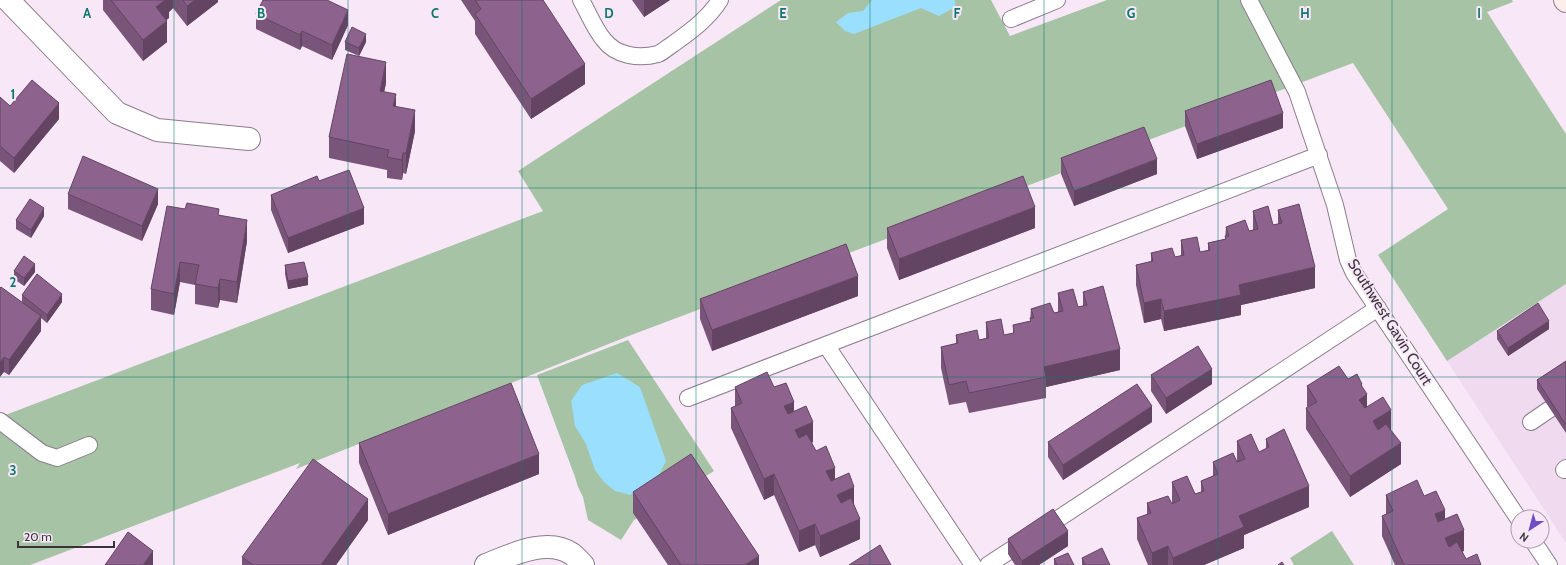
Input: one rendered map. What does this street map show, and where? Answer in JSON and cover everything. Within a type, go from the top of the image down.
[{"type":"street","points":[[8,0],[117,113],[158,130],[249,139]]},
{"type":"street","points":[[486,565],[528,549],[554,547],[572,554],[583,565]]},
{"type":"lane","points":[[581,0],[604,40],[615,50],[630,56],[644,56],[659,54],[702,23],[715,9],[720,0]]},
{"type":"lane","points":[[1011,19],[1057,0]]},
{"type":"lane","name":"Southwest Gavin Court","points":[[1249,0],[1297,92],[1319,155],[1335,206],[1348,260],[1354,273],[1512,509]]},
{"type":"lane","points":[[688,398],[1319,155]]},
{"type":"lane","points":[[988,565],[1378,308]]},
{"type":"lane","points":[[826,345],[973,565]]},
{"type":"lane","points":[[1531,422],[1566,398]]},
{"type":"lane","points":[[0,421],[42,453],[57,458],[88,445]]},
{"type":"lane","points":[[1538,549],[1549,565]]},
{"type":"shaded area","points":[[1566,284],[1566,543],[1550,519],[1550,509],[1544,509],[1447,361]]},
{"type":"green space","points":[[781,0],[991,0],[1010,36],[1107,0],[1512,0],[1513,2],[1487,12],[1566,134],[1566,284],[1447,361],[1378,255],[1448,209],[1353,63],[626,337],[296,469],[300,463],[30,565],[0,565],[0,417],[543,211],[518,171]]},
{"type":"green space","points":[[628,340],[714,471],[634,520],[621,540],[588,520],[583,497],[537,375]]},
{"type":"green space","points":[[1332,531],[1354,565],[1294,565],[1290,558]]},
{"type":"water","points":[[872,0],[955,0],[955,7],[939,16],[921,8],[854,34],[845,31],[836,22],[848,13],[863,11]]},
{"type":"water","points":[[617,373],[640,387],[666,461],[658,477],[630,495],[615,491],[604,482],[595,470],[586,444],[575,426],[571,401],[582,385]]},
{"type":"building","points":[[111,0],[165,0],[156,7],[167,21],[143,40]]},
{"type":"building","points":[[183,0],[195,0],[187,6]]},
{"type":"building","points":[[263,0],[327,0],[348,10],[332,45],[302,31],[300,35],[256,14]]},
{"type":"building","points":[[475,0],[543,0],[585,64],[531,99],[475,14],[481,9]]},
{"type":"building","points":[[352,27],[366,34],[359,48],[345,42]]},
{"type":"building","points":[[347,54],[386,62],[380,91],[396,94],[393,106],[415,110],[406,153],[403,153],[402,160],[387,157],[389,150],[329,137]]},
{"type":"building","points":[[32,80],[59,103],[14,158],[0,146],[0,97],[10,106]]},
{"type":"building","points":[[1271,80],[1283,113],[1197,144],[1185,111]]},
{"type":"building","points":[[1144,127],[1157,159],[1074,191],[1061,158]]},
{"type":"building","points":[[83,156],[158,189],[142,226],[68,194]]},
{"type":"building","points":[[349,170],[364,208],[288,238],[271,195],[317,176],[319,181]]},
{"type":"building","points":[[1023,176],[1035,207],[899,259],[887,228]]},
{"type":"building","points":[[30,199],[44,208],[31,230],[16,220]]},
{"type":"building","points":[[187,203],[219,209],[218,215],[247,220],[237,282],[220,279],[218,288],[195,284],[199,265],[180,262],[174,294],[151,289],[167,206],[185,209]]},
{"type":"building","points":[[1299,204],[1315,267],[1239,285],[1241,295],[1164,311],[1161,299],[1144,303],[1136,265],[1153,261],[1151,253],[1172,248],[1175,257],[1184,255],[1181,240],[1197,237],[1200,252],[1210,250],[1208,243],[1226,239],[1225,236],[1229,236],[1226,227],[1245,220],[1249,231],[1258,229],[1253,211],[1268,206],[1273,225],[1282,223],[1278,210]]},
{"type":"building","points":[[846,244],[858,276],[712,330],[700,299]]},
{"type":"building","points":[[24,256],[35,264],[24,278],[14,271]]},
{"type":"building","points":[[304,262],[308,277],[288,281],[285,265]]},
{"type":"building","points":[[37,274],[62,294],[47,315],[22,295]]},
{"type":"building","points":[[1103,286],[1120,349],[1044,367],[1046,377],[969,393],[966,381],[949,385],[941,347],[958,343],[956,335],[977,330],[979,340],[989,338],[986,322],[1001,319],[1004,335],[1014,333],[1013,325],[1031,321],[1030,318],[1034,318],[1031,309],[1050,303],[1054,313],[1063,311],[1058,293],[1073,289],[1078,307],[1087,305],[1083,292]]},
{"type":"building","points":[[1,287],[41,316],[9,360],[4,357],[0,362],[0,288]]},
{"type":"building","points":[[1538,303],[1549,321],[1508,348],[1497,331]]},
{"type":"building","points":[[1198,346],[1212,369],[1166,398],[1151,375]]},
{"type":"building","points":[[1566,361],[1566,425],[1537,380]]},
{"type":"building","points":[[1339,366],[1348,379],[1357,374],[1362,384],[1361,385],[1367,394],[1359,400],[1365,408],[1383,397],[1391,410],[1373,421],[1378,430],[1386,424],[1401,443],[1350,476],[1306,408],[1317,402],[1307,386]]},
{"type":"building","points":[[767,372],[774,387],[786,383],[794,402],[784,406],[788,414],[806,406],[813,422],[795,430],[799,438],[807,434],[816,451],[826,446],[835,468],[826,471],[831,481],[849,473],[854,487],[837,495],[841,503],[851,498],[860,519],[820,536],[815,524],[799,531],[774,474],[764,479],[731,408],[742,403],[735,387]]},
{"type":"building","points":[[511,383],[539,454],[388,514],[359,443]]},
{"type":"building","points":[[1137,384],[1152,406],[1063,465],[1048,442]]},
{"type":"building","points":[[1284,429],[1309,486],[1239,516],[1244,527],[1173,558],[1168,546],[1152,553],[1137,518],[1151,513],[1147,503],[1168,496],[1172,504],[1180,500],[1172,482],[1187,476],[1195,494],[1204,491],[1201,481],[1218,474],[1213,462],[1233,453],[1237,462],[1245,459],[1237,441],[1251,434],[1259,452],[1269,447],[1266,439]]},
{"type":"building","points":[[691,454],[759,556],[745,565],[681,565],[633,492]]},
{"type":"building","points":[[313,459],[368,499],[321,565],[253,565],[242,557]]},
{"type":"building","points":[[1417,480],[1424,496],[1436,491],[1445,510],[1435,514],[1438,522],[1457,514],[1464,530],[1445,538],[1449,547],[1457,542],[1466,559],[1477,554],[1481,565],[1404,565],[1382,516],[1393,511],[1386,495]]},
{"type":"building","points":[[1053,509],[1068,531],[1022,561],[1008,539]]},
{"type":"building","points":[[128,532],[153,551],[143,565],[105,565]]},
{"type":"building","points":[[880,545],[891,565],[849,565]]},
{"type":"building","points":[[1102,548],[1110,565],[1085,565],[1082,558]]},
{"type":"building","points":[[1068,553],[1074,565],[1057,565],[1054,559]]}]
